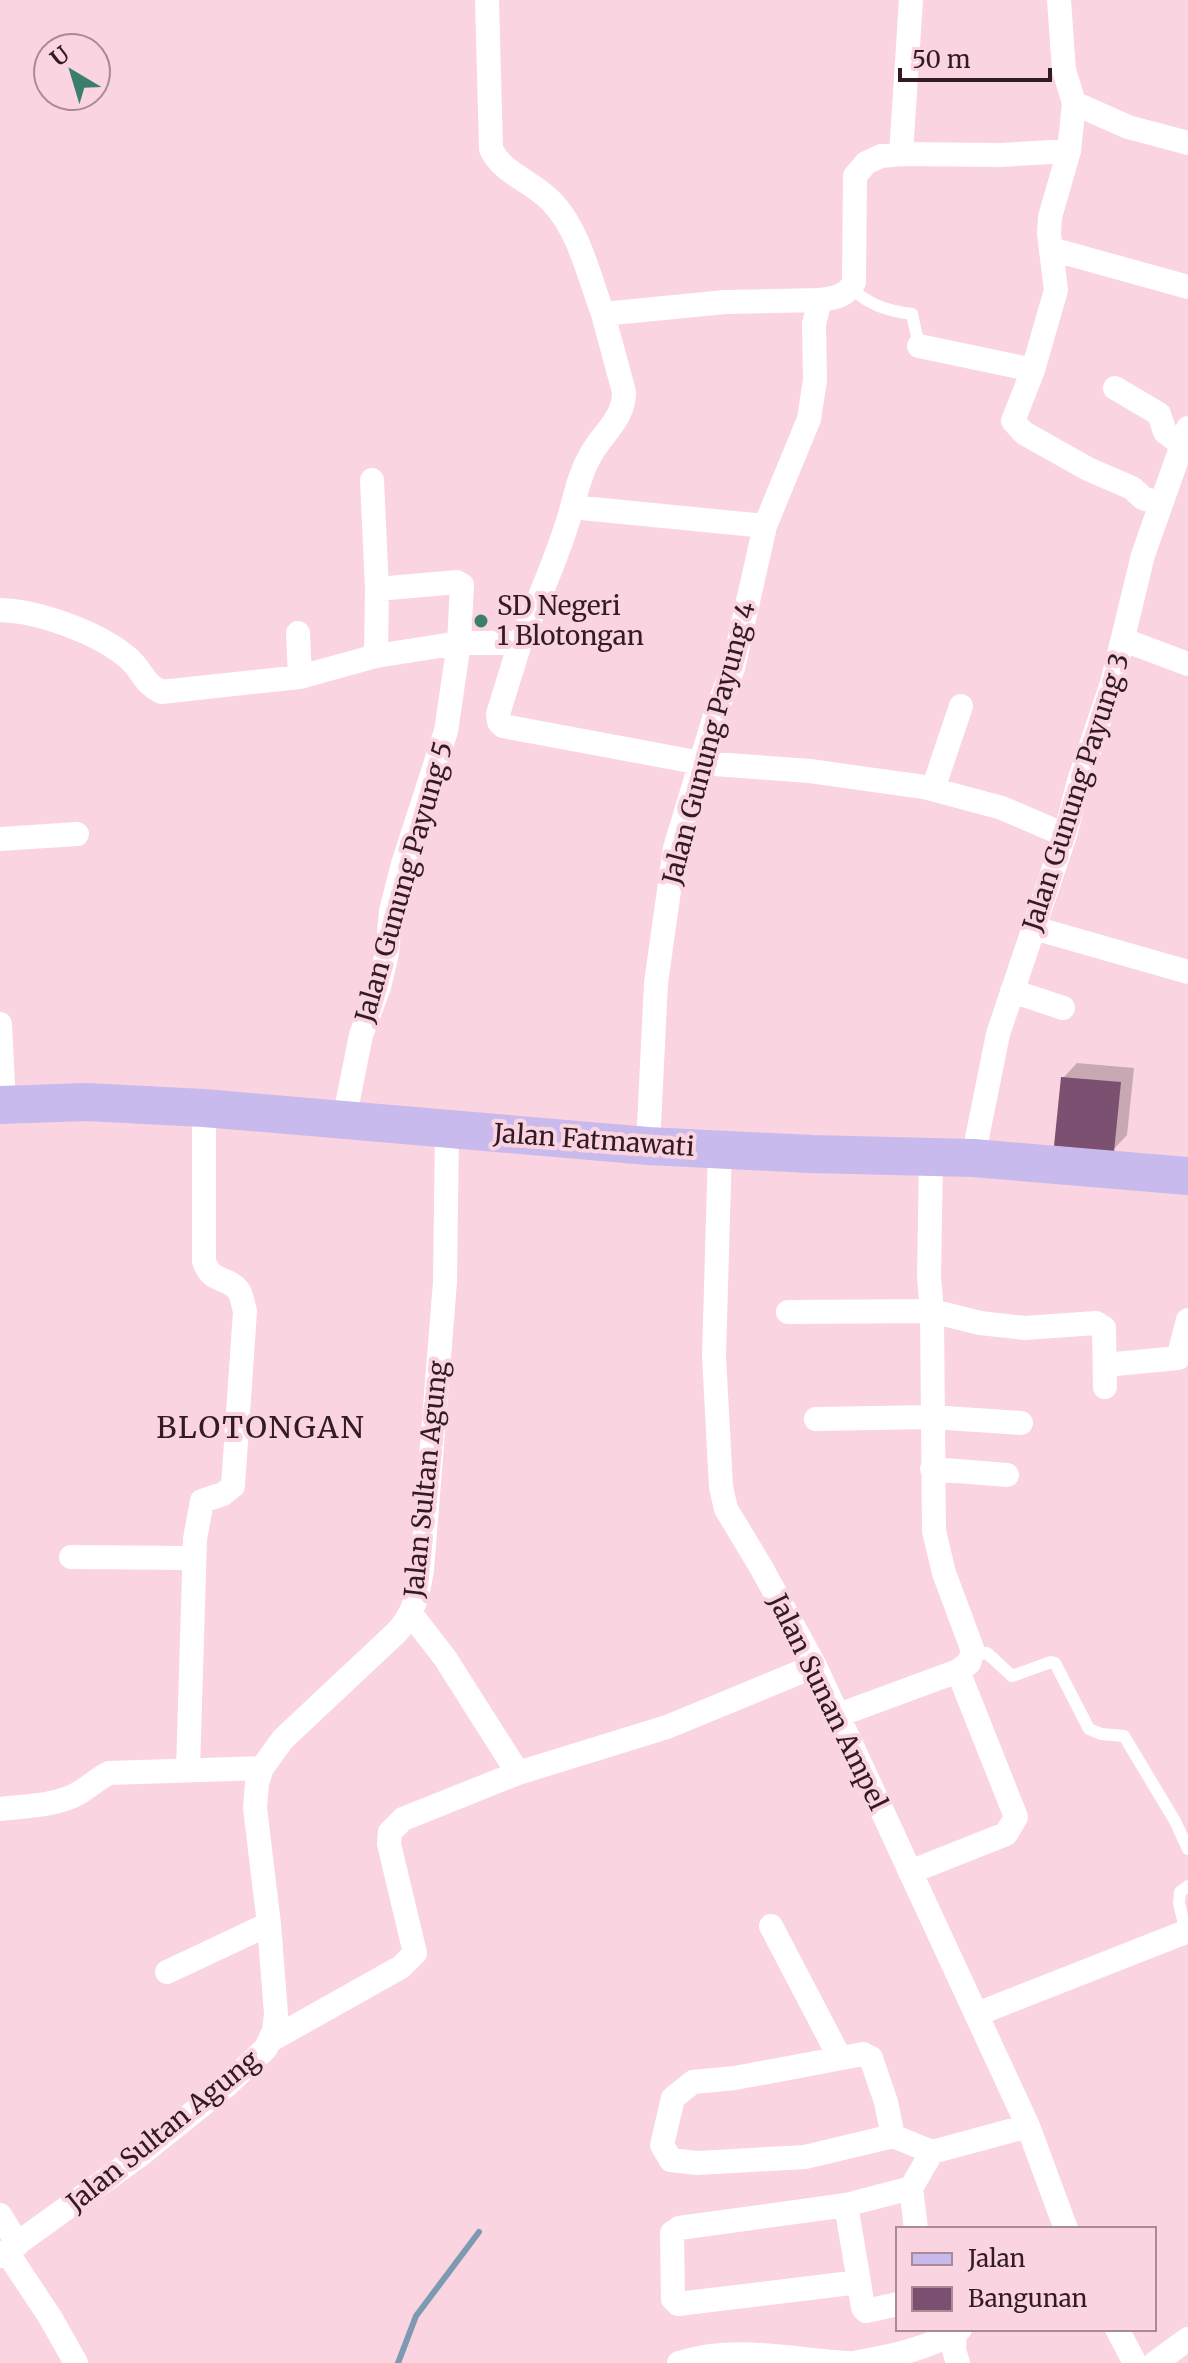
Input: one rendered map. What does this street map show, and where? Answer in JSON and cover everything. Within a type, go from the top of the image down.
[{"type":"main road","name":"Jalan Fatmawati","points":[[2,1105],[86,1102],[204,1108],[648,1146],[973,1158],[1188,1176]]},
{"type":"street","points":[[487,0],[491,149],[502,165],[550,200],[562,214],[603,314],[624,392],[620,416],[591,454],[577,485],[547,577],[520,643],[498,714],[499,722],[503,726],[701,763],[810,771],[933,789],[1002,808],[1065,835]]},
{"type":"street","points":[[901,154],[911,0]]},
{"type":"street","points":[[1059,0],[1064,70],[1074,103],[1069,151],[1050,217],[1056,290],[1033,370],[1015,413],[1015,426],[1088,469],[1132,488],[1143,498],[1172,496]]},
{"type":"street","points":[[1074,103],[1128,127],[1188,143]]},
{"type":"street","points":[[603,314],[725,302],[837,297],[851,288],[854,282],[855,176],[866,163],[881,156],[901,154],[999,155],[1069,151]]},
{"type":"street","points":[[1051,249],[1188,287]]},
{"type":"street","name":"Jalan Gunung Payung 4","points":[[648,1146],[656,983],[675,848],[733,668],[765,526],[809,419],[815,380],[814,324],[820,300]]},
{"type":"street","points":[[919,346],[1033,370]]},
{"type":"street","points":[[1115,388],[1159,414],[1165,432],[1185,437]]},
{"type":"street","name":"Jalan Gunung Payung 3","points":[[973,1158],[998,1034],[1096,733],[1124,640],[1143,555],[1172,496],[1185,437]]},
{"type":"street","points":[[372,480],[377,589],[376,656]]},
{"type":"street","points":[[572,507],[765,526]]},
{"type":"street","name":"Jalan Gunung Payung 5","points":[[344,1120],[361,1035],[385,964],[391,911],[403,864],[446,731],[459,643],[462,585],[457,582],[377,589]]},
{"type":"street","points":[[0,610],[44,617],[113,647],[129,658],[150,686],[161,692],[300,677],[376,656],[459,643],[520,643]]},
{"type":"street","points":[[298,633],[300,677]]},
{"type":"street","points":[[1124,640],[1188,664]]},
{"type":"street","points":[[933,789],[961,706]]},
{"type":"street","points":[[0,839],[77,834]]},
{"type":"street","points":[[1034,928],[1188,972]]},
{"type":"street","points":[[1012,991],[1063,1008]]},
{"type":"street","points":[[0,1024],[2,1105]]},
{"type":"street","points":[[188,1770],[198,1509],[202,1501],[223,1494],[233,1486],[245,1311],[238,1290],[224,1280],[214,1278],[204,1261],[204,1108]]},
{"type":"street","name":"Jalan Sultan Agung","points":[[8,2251],[185,2119],[260,2055],[271,2040],[276,2014],[255,1808],[257,1783],[262,1768],[283,1739],[397,1632],[411,1614],[422,1570],[445,1282],[447,1130]]},
{"type":"street","name":"Jalan Sunan Ampel","points":[[720,1149],[714,1356],[721,1487],[726,1509],[815,1666],[1028,2126],[1064,2227]]},
{"type":"street","points":[[910,1872],[1006,1834],[1015,1823],[1013,1807],[966,1663],[938,1552],[932,1504],[931,1158]]},
{"type":"street","points":[[788,1312],[932,1311],[980,1323],[1025,1328],[1096,1323],[1104,1328],[1105,1376],[1173,1357],[1188,1320]]},
{"type":"street","points":[[816,1419],[931,1417],[1021,1423]]},
{"type":"street","points":[[932,1469],[1007,1475]]},
{"type":"street","points":[[71,1557],[194,1558]]},
{"type":"street","points":[[411,1614],[445,1658],[518,1773]]},
{"type":"street","points":[[836,1716],[966,1663]]},
{"type":"street","points":[[271,2040],[401,1967],[415,1953],[389,1844],[390,1832],[403,1819],[518,1773],[667,1727],[815,1666]]},
{"type":"street","points":[[0,1809],[61,1800],[78,1794],[94,1780],[109,1773],[262,1768]]},
{"type":"street","points":[[167,1972],[269,1924]]},
{"type":"street","points":[[771,1926],[840,2058]]},
{"type":"street","points":[[977,2014],[1187,1932]]},
{"type":"street","points":[[893,2136],[884,2094],[871,2058],[863,2054],[735,2078],[693,2082],[673,2098],[662,2140],[663,2150],[671,2160],[738,2161],[805,2157],[893,2136],[932,2152],[1028,2126]]},
{"type":"street","points":[[916,2227],[911,2188],[932,2152]]},
{"type":"street","points":[[859,2282],[681,2304],[673,2299],[672,2233],[676,2229],[846,2205],[911,2188]]},
{"type":"street","points":[[846,2205],[863,2308],[868,2311],[896,2304]]},
{"type":"street","points":[[0,2215],[8,2251],[76,2363]]},
{"type":"street","points":[[1118,2331],[1135,2363]]},
{"type":"street","points":[[1155,2363],[1188,2339]]},
{"type":"street","points":[[679,2363],[733,2354],[851,2363],[934,2342],[957,2344]]},
{"type":"street","points":[[895,2363],[957,2344]]},
{"type":"lane","points":[[851,288],[876,306],[912,314],[919,346]]},
{"type":"lane","points":[[966,1663],[987,1653],[1012,1676],[1055,1663],[1089,1729],[1101,1734],[1124,1736],[1175,1821],[1188,1849]]},
{"type":"lane","points":[[1187,1932],[1179,1903],[1180,1892],[1188,1886]]},
{"type":"building","points":[[1061,1077],[1121,1082],[1114,1152],[1054,1146]]},
{"type":"waterway","points":[[398,2363],[416,2316],[479,2232]]},
{"type":"place","name":"SD Negeri 1 Blotongan","points":[[481,621]]},
{"type":"district","name":"BLOTONGAN","points":[[261,1428]]}]
